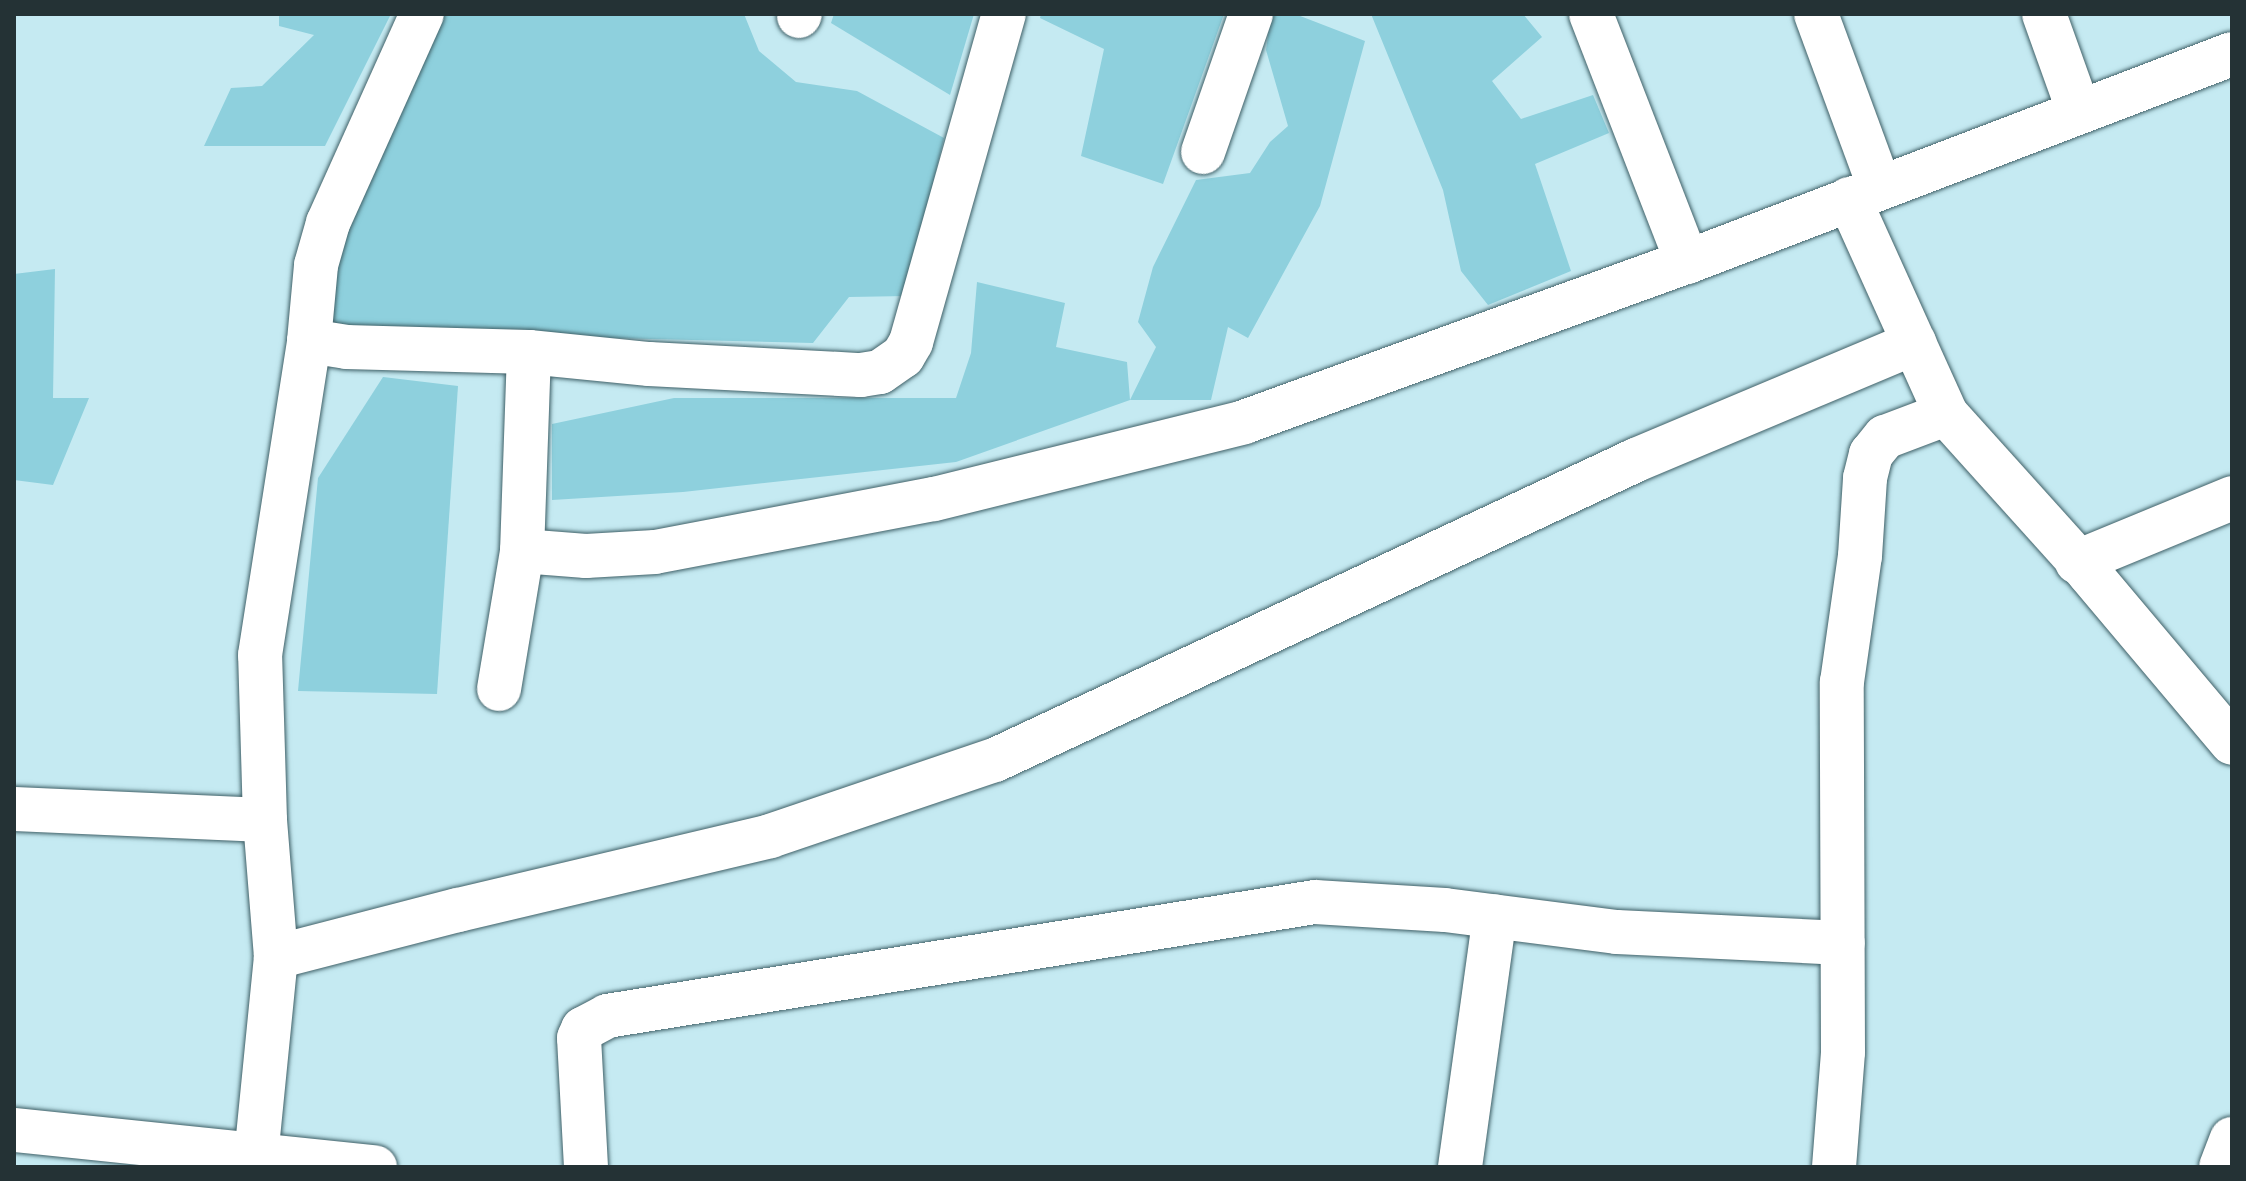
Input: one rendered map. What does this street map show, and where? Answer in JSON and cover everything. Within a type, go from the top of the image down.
[{"type":"street","points":[[255,1162],[276,957],[265,820],[260,655],[309,341],[316,265],[328,223],[422,14]]},
{"type":"street","points":[[309,341],[346,347],[529,352],[649,364],[861,375],[880,372],[903,356],[911,342],[1004,14]]},
{"type":"street","points":[[1203,152],[1251,14]]},
{"type":"street","points":[[1591,14],[1687,262]]},
{"type":"street","points":[[1816,14],[1865,194],[1914,343],[1946,414],[2232,743]]},
{"type":"street","points":[[2044,14],[2079,112]]},
{"type":"street","points":[[522,551],[586,556],[655,552],[934,499],[1244,422],[1687,262],[2232,54]]},
{"type":"street","points":[[276,957],[770,836],[995,760],[1621,467],[1914,343]]},
{"type":"street","points":[[499,689],[522,551],[529,352]]},
{"type":"street","points":[[1834,1167],[1843,1052],[1842,682],[1860,556],[1865,478],[1871,454],[1885,437],[1946,414]]},
{"type":"street","points":[[2077,562],[2232,498]]},
{"type":"street","points":[[14,809],[265,820]]},
{"type":"street","points":[[586,1167],[579,1038],[583,1029],[607,1016],[1315,902],[1495,916],[1617,932],[1843,943]]},
{"type":"street","points":[[1460,1167],[1495,916]]},
{"type":"street","points":[[14,1130],[255,1162],[375,1167]]},
{"type":"street","points":[[2221,1167],[2232,1139]]},
{"type":"building","points":[[279,14],[391,14],[325,146],[204,146],[231,88],[262,86],[314,35],[279,26]]},
{"type":"building","points":[[436,14],[744,14],[759,51],[796,82],[857,91],[944,138],[906,296],[849,297],[813,343],[328,331],[331,254]]},
{"type":"building","points":[[834,14],[974,14],[950,95],[831,23]]},
{"type":"building","points":[[1041,14],[1224,14],[1163,184],[1081,156],[1104,49],[1040,18]]},
{"type":"building","points":[[1271,14],[1295,14],[1365,41],[1320,206],[1248,338],[1228,327],[1211,400],[1130,400],[1156,347],[1138,322],[1153,267],[1196,180],[1250,173],[1270,142],[1288,126],[1266,50]]},
{"type":"building","points":[[1371,14],[1523,14],[1542,37],[1492,81],[1521,119],[1593,95],[1609,133],[1535,164],[1571,271],[1488,305],[1461,271],[1443,190]]},
{"type":"building","points":[[55,269],[53,398],[89,398],[53,485],[14,480],[14,274]]},
{"type":"building","points":[[977,282],[1065,303],[1056,347],[1127,362],[1130,400],[956,462],[683,492],[552,500],[552,424],[674,398],[956,398],[971,353]]},
{"type":"building","points":[[383,377],[458,386],[437,694],[298,691],[318,478]]}]
